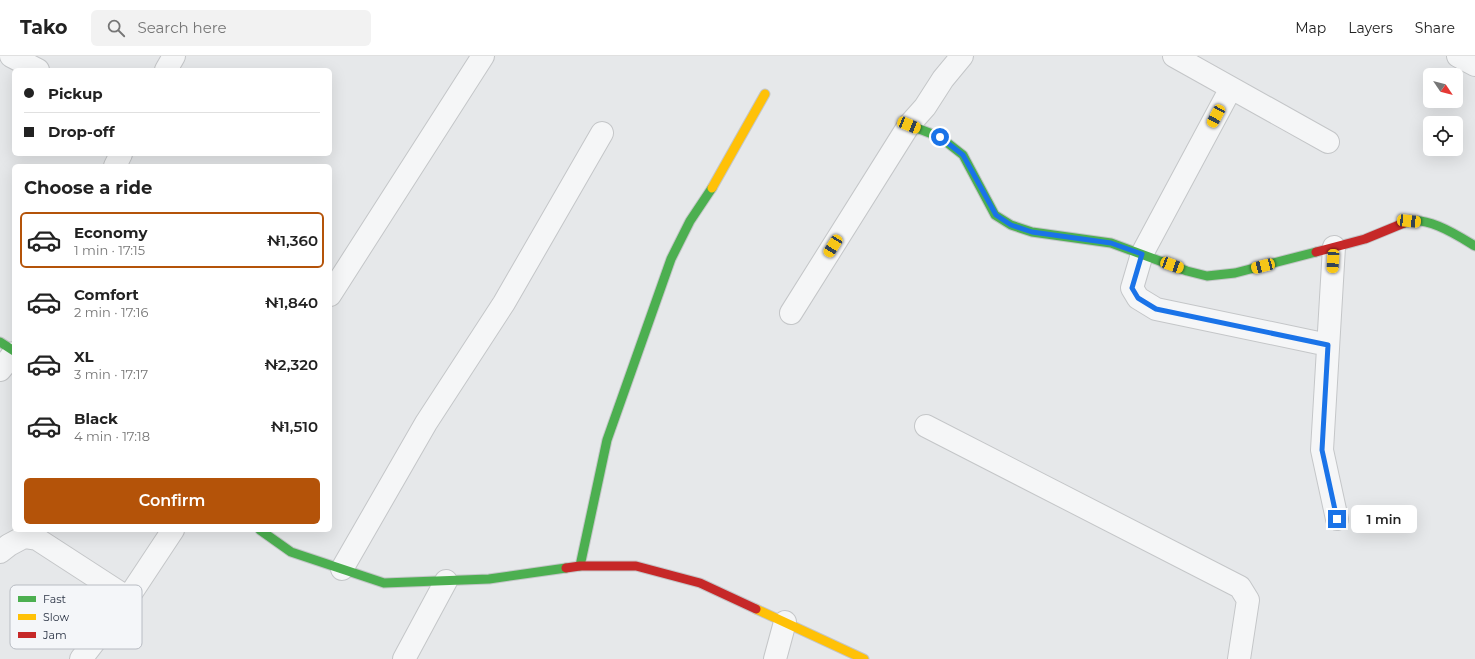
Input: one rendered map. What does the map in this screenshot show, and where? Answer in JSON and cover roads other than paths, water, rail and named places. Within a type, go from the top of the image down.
[{"type":"street","points":[[11,56],[34,68]]},
{"type":"street","points":[[167,68],[174,56]]},
{"type":"street","points":[[332,292],[483,56]]},
{"type":"street","points":[[791,313],[909,125],[925,107],[943,79],[962,56]]},
{"type":"street","points":[[1174,56],[1328,142]]},
{"type":"street","points":[[1458,56],[1475,65]]},
{"type":"street","points":[[1231,88],[1142,254],[1132,288],[1138,298],[1156,309],[1328,345]]},
{"type":"street","points":[[580,566],[607,440],[671,259],[690,221],[709,194],[765,94]]},
{"type":"street","points":[[909,125],[940,137],[963,155],[996,215],[1011,225],[1032,232],[1111,243],[1187,271],[1207,276],[1235,273],[1365,239],[1409,221],[1426,222],[1453,233],[1475,246]]},
{"type":"street","points":[[342,569],[426,423],[504,303],[602,133]]},
{"type":"street","points":[[1334,247],[1322,450],[1337,519]]},
{"type":"street","points":[[0,342],[12,351]]},
{"type":"street","points":[[0,370],[12,355]]},
{"type":"street","points":[[926,426],[1240,587],[1248,600],[1239,659]]},
{"type":"street","points":[[137,585],[172,532]]},
{"type":"street","points":[[263,532],[291,552],[384,582],[489,579],[580,566],[636,566],[700,583],[864,659]]},
{"type":"street","points":[[0,552],[24,537],[37,539],[108,585]]},
{"type":"street","points":[[404,659],[446,581]]},
{"type":"street","points":[[775,659],[785,622]]},
{"type":"street","points":[[81,659],[89,649]]}]
